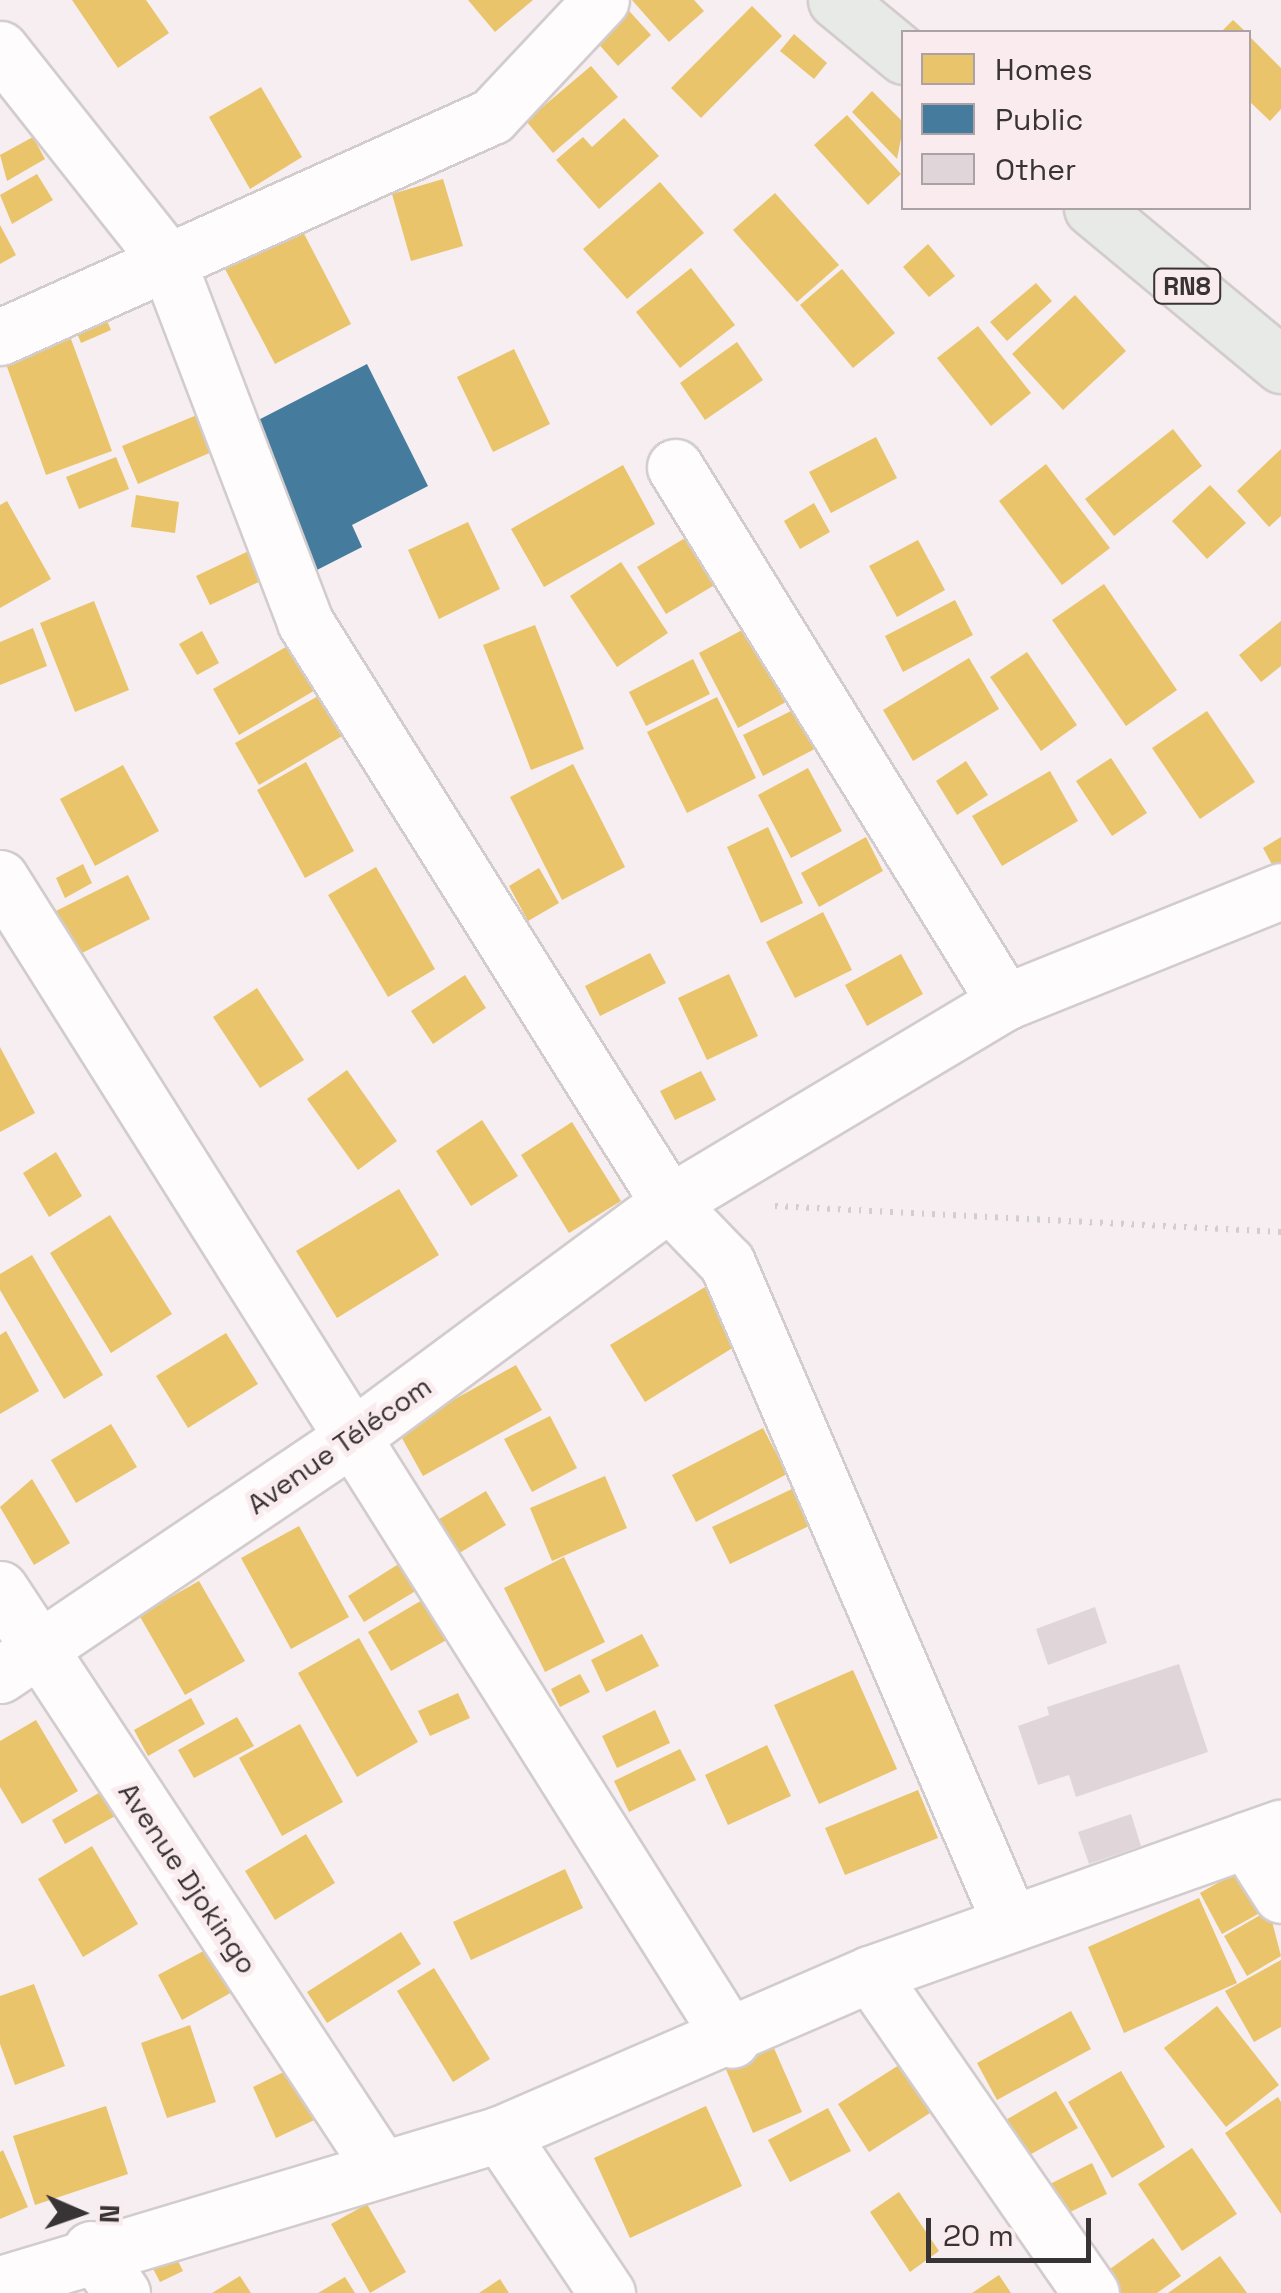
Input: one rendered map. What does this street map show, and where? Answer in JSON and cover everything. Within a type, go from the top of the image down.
[{"type":"main road","points":[[836,0],[901,54]]},
{"type":"main road","name":"RN8","points":[[1094,210],[1281,365]]},
{"type":"street","points":[[0,337],[492,116],[601,0]]},
{"type":"street","points":[[0,49],[167,260],[305,622],[669,1203],[727,1263],[1009,1920]]},
{"type":"street","points":[[675,467],[1005,1002]]},
{"type":"street","points":[[0,878],[732,2040]]},
{"type":"street","name":"Avenue Télécom","points":[[19,1664],[351,1438],[669,1203],[1005,1002],[1281,892]]},
{"type":"street","name":"Avenue Djokingo","points":[[0,1589],[19,1664],[379,2165]]},
{"type":"street","points":[[3,2276],[106,2271],[379,2165],[500,2134],[732,2040],[870,1974],[1009,1920],[1264,1834],[1281,1895]]},
{"type":"street","points":[[870,1974],[1090,2293]]},
{"type":"street","points":[[500,2134],[606,2293]]},
{"type":"path","points":[[764,1206],[1281,1232]]},
{"type":"building: Homes","points":[[72,0],[146,0],[169,33],[118,68]]},
{"type":"building: Homes","points":[[468,0],[533,0],[495,32]]},
{"type":"building: Homes","points":[[632,0],[694,0],[704,11],[669,42]]},
{"type":"building: Homes","points":[[621,2],[651,35],[618,66],[588,32]]},
{"type":"building: Homes","points":[[752,6],[782,36],[701,118],[671,88]]},
{"type":"building: Homes","points":[[1233,20],[1244,30],[1223,30]]},
{"type":"building: Homes","points":[[794,34],[827,63],[814,79],[780,51]]},
{"type":"building: Homes","points":[[1251,38],[1281,68],[1281,109],[1270,121],[1251,103]]},
{"type":"building: Homes","points":[[591,66],[618,97],[553,153],[526,121]]},
{"type":"building: Homes","points":[[261,87],[302,157],[250,189],[209,117]]},
{"type":"building: Homes","points":[[872,91],[901,120],[897,159],[852,112]]},
{"type":"building: Homes","points":[[847,115],[901,174],[868,205],[814,145]]},
{"type":"building: Homes","points":[[624,118],[659,156],[599,209],[556,160],[583,137],[592,147]]},
{"type":"building: Homes","points":[[33,137],[45,159],[7,181],[0,155]]},
{"type":"building: Homes","points":[[37,174],[53,200],[12,224],[0,195]]},
{"type":"building: Homes","points":[[443,179],[463,246],[411,261],[392,194]]},
{"type":"building: Homes","points":[[660,182],[704,233],[627,299],[583,249]]},
{"type":"building: Homes","points":[[775,193],[839,265],[797,302],[733,230]]},
{"type":"building: Homes","points":[[0,225],[16,255],[0,264]]},
{"type":"building: Homes","points":[[301,228],[351,324],[275,364],[225,269]]},
{"type":"building: Homes","points":[[928,244],[955,276],[929,297],[903,267]]},
{"type":"building: Homes","points":[[691,268],[735,325],[680,368],[636,312]]},
{"type":"building: Homes","points":[[842,269],[895,333],[853,368],[800,305]]},
{"type":"building: Homes","points":[[1036,283],[1052,301],[1007,341],[990,322]]},
{"type":"building: Homes","points":[[1075,295],[1126,351],[1063,410],[1012,354]]},
{"type":"building: Homes","points":[[98,300],[111,330],[81,343],[69,313]]},
{"type":"building: Homes","points":[[978,326],[1031,393],[991,426],[937,358]]},
{"type":"building: Homes","points":[[71,339],[112,451],[46,475],[6,364]]},
{"type":"building: Homes","points":[[737,342],[763,380],[705,420],[680,383]]},
{"type":"building: Homes","points":[[514,349],[550,424],[493,452],[457,377]]},
{"type":"building: Homes","points":[[197,415],[214,451],[138,484],[122,446]]},
{"type":"building: Homes","points":[[1173,429],[1202,466],[1114,536],[1085,499]]},
{"type":"building: Homes","points":[[876,437],[897,478],[831,513],[809,472]]},
{"type":"building: Homes","points":[[1281,449],[1281,516],[1269,527],[1237,491]]},
{"type":"building: Homes","points":[[116,457],[129,489],[79,509],[66,477]]},
{"type":"building: Homes","points":[[1046,464],[1110,548],[1062,585],[999,501]]},
{"type":"building: Homes","points":[[623,465],[655,524],[544,587],[511,529]]},
{"type":"building: Homes","points":[[1210,485],[1246,523],[1207,559],[1172,521]]},
{"type":"building: Homes","points":[[136,495],[179,502],[175,533],[131,527]]},
{"type":"building: Homes","points":[[7,501],[51,579],[0,608],[0,505]]},
{"type":"building: Homes","points":[[814,503],[830,532],[800,549],[784,521]]},
{"type":"building: Homes","points":[[468,522],[500,589],[439,619],[408,550]]},
{"type":"building: Homes","points":[[695,532],[723,580],[666,614],[637,567]]},
{"type":"building: Homes","points":[[918,540],[945,590],[897,617],[869,566]]},
{"type":"building: Homes","points":[[253,549],[267,578],[210,605],[196,576]]},
{"type":"building: Homes","points":[[621,562],[668,633],[617,667],[570,596]]},
{"type":"building: Homes","points":[[1104,584],[1177,690],[1126,726],[1052,620]]},
{"type":"building: Homes","points":[[955,600],[973,635],[903,672],[885,636]]},
{"type":"building: Homes","points":[[94,601],[129,690],[75,712],[40,623]]},
{"type":"building: Homes","points":[[759,621],[799,695],[738,728],[699,653]]},
{"type":"building: Homes","points":[[1281,621],[1281,666],[1261,682],[1239,655]]},
{"type":"building: Homes","points":[[535,625],[584,749],[531,770],[483,645]]},
{"type":"building: Homes","points":[[33,628],[47,666],[0,685],[0,642]]},
{"type":"building: Homes","points":[[202,631],[219,663],[197,675],[179,644]]},
{"type":"building: Homes","points":[[291,644],[317,689],[239,735],[213,689]]},
{"type":"building: Homes","points":[[1027,652],[1077,725],[1041,751],[990,677]]},
{"type":"building: Homes","points":[[969,658],[999,709],[913,761],[883,710]]},
{"type":"building: Homes","points":[[693,659],[710,694],[646,726],[629,692]]},
{"type":"building: Homes","points":[[320,695],[344,735],[259,785],[235,743]]},
{"type":"building: Homes","points":[[717,697],[756,778],[687,813],[647,732]]},
{"type":"building: Homes","points":[[809,702],[828,742],[763,776],[743,735]]},
{"type":"building: Homes","points":[[1207,711],[1255,782],[1200,819],[1152,748]]},
{"type":"building: Homes","points":[[1111,758],[1147,813],[1112,836],[1076,781]]},
{"type":"building: Homes","points":[[966,761],[988,795],[957,815],[936,781]]},
{"type":"building: Homes","points":[[306,762],[354,851],[305,878],[257,790]]},
{"type":"building: Homes","points":[[573,764],[625,867],[562,900],[510,797]]},
{"type":"building: Homes","points":[[123,765],[159,831],[95,866],[60,799]]},
{"type":"building: Homes","points":[[808,768],[842,831],[791,858],[758,795]]},
{"type":"building: Homes","points":[[1050,771],[1078,821],[1002,866],[972,816]]},
{"type":"building: Homes","points":[[768,827],[803,903],[761,923],[727,847]]},
{"type":"building: Homes","points":[[866,837],[883,871],[819,907],[801,873]]},
{"type":"building: Homes","points":[[1281,837],[1281,881],[1263,848]]},
{"type":"building: Homes","points":[[83,864],[92,883],[65,898],[56,878]]},
{"type":"building: Homes","points":[[376,867],[435,969],[388,997],[328,895]]},
{"type":"building: Homes","points":[[539,868],[559,903],[528,921],[509,886]]},
{"type":"building: Homes","points":[[128,875],[150,919],[78,955],[56,911]]},
{"type":"building: Homes","points":[[823,912],[852,970],[795,998],[766,942]]},
{"type":"building: Homes","points":[[650,953],[666,983],[600,1016],[585,986]]},
{"type":"building: Homes","points":[[901,954],[923,994],[867,1026],[845,985]]},
{"type":"building: Homes","points":[[729,974],[758,1036],[707,1060],[678,998]]},
{"type":"building: Homes","points":[[465,975],[486,1008],[433,1044],[411,1011]]},
{"type":"building: Homes","points":[[257,988],[304,1060],[260,1088],[213,1017]]},
{"type":"building: Homes","points":[[0,1047],[35,1113],[0,1132]]},
{"type":"building: Homes","points":[[347,1070],[397,1141],[358,1170],[307,1099]]},
{"type":"building: Homes","points":[[701,1071],[716,1100],[675,1120],[660,1091]]},
{"type":"building: Homes","points":[[482,1120],[518,1176],[471,1206],[436,1151]]},
{"type":"building: Homes","points":[[572,1122],[621,1201],[569,1233],[521,1155]]},
{"type":"building: Homes","points":[[56,1152],[82,1196],[49,1217],[23,1173]]},
{"type":"building: Homes","points":[[399,1189],[439,1255],[337,1318],[296,1251]]},
{"type":"building: Homes","points":[[110,1215],[172,1314],[111,1353],[50,1253]]},
{"type":"building: Homes","points":[[32,1255],[103,1375],[64,1399],[0,1290],[0,1274]]},
{"type":"building: Homes","points":[[705,1287],[739,1344],[645,1402],[610,1345]]},
{"type":"building: Homes","points":[[6,1331],[39,1391],[0,1414],[0,1335]]},
{"type":"building: Homes","points":[[226,1333],[258,1384],[188,1428],[156,1376]]},
{"type":"building: Homes","points":[[516,1365],[542,1410],[423,1476],[398,1431]]},
{"type":"building: Homes","points":[[550,1416],[577,1468],[532,1492],[504,1439]]},
{"type":"building: Homes","points":[[111,1424],[137,1467],[76,1503],[51,1460]]},
{"type":"building: Homes","points":[[763,1428],[787,1474],[696,1522],[672,1475]]},
{"type":"building: Homes","points":[[605,1476],[627,1528],[552,1561],[530,1508]]},
{"type":"building: Homes","points":[[32,1479],[70,1543],[34,1565],[0,1507]]},
{"type":"building: Homes","points":[[794,1488],[811,1525],[730,1564],[712,1527]]},
{"type":"building: Homes","points":[[486,1491],[506,1525],[456,1555],[436,1521]]},
{"type":"building: Homes","points":[[299,1526],[349,1617],[291,1649],[241,1558]]},
{"type":"building: Homes","points":[[564,1557],[605,1642],[545,1672],[504,1588]]},
{"type":"building: Homes","points":[[408,1558],[424,1586],[364,1622],[348,1596]]},
{"type":"building: Homes","points":[[199,1581],[245,1661],[185,1695],[139,1615]]},
{"type":"building: Homes","points":[[429,1596],[452,1637],[391,1671],[368,1632]]},
{"type":"building: Homes","points":[[642,1634],[659,1666],[606,1692],[591,1660]]},
{"type":"building: Homes","points":[[359,1638],[418,1742],[357,1777],[298,1673]]},
{"type":"building: Homes","points":[[853,1670],[897,1769],[819,1804],[774,1705]]},
{"type":"building: Homes","points":[[580,1674],[590,1692],[560,1707],[551,1689]]},
{"type":"building: Homes","points":[[458,1693],[470,1718],[430,1736],[418,1711]]},
{"type":"building: Homes","points":[[191,1698],[205,1724],[148,1756],[134,1730]]},
{"type":"building: Homes","points":[[655,1710],[670,1743],[617,1768],[602,1736]]},
{"type":"building: Homes","points":[[237,1717],[254,1746],[194,1778],[178,1750]]},
{"type":"building: Homes","points":[[36,1720],[78,1791],[22,1824],[0,1787],[0,1741]]},
{"type":"building: Homes","points":[[300,1724],[343,1802],[282,1836],[239,1758]]},
{"type":"building: Homes","points":[[767,1745],[791,1796],[728,1825],[705,1775]]},
{"type":"building: Homes","points":[[680,1749],[696,1780],[629,1812],[614,1781]]},
{"type":"building: Homes","points":[[104,1790],[117,1815],[65,1844],[52,1820]]},
{"type":"building: Homes","points":[[918,1790],[938,1838],[845,1875],[825,1828]]},
{"type":"building: Homes","points":[[306,1834],[335,1883],[275,1920],[245,1871]]},
{"type":"building: Homes","points":[[92,1846],[138,1924],[83,1957],[38,1879]]},
{"type":"building: Homes","points":[[1244,1868],[1267,1909],[1222,1934],[1200,1893]]},
{"type":"building: Homes","points":[[565,1869],[583,1908],[471,1960],[453,1922]]},
{"type":"building: Homes","points":[[1199,1898],[1237,1983],[1124,2033],[1088,1947]]},
{"type":"building: Homes","points":[[1269,1910],[1281,1956],[1247,1976],[1224,1936]]},
{"type":"building: Homes","points":[[401,1932],[421,1964],[327,2023],[307,1992]]},
{"type":"building: Homes","points":[[211,1947],[234,1991],[182,2020],[158,1975]]},
{"type":"building: Homes","points":[[1281,1960],[1281,2027],[1254,2042],[1225,1991]]},
{"type":"building: Homes","points":[[434,1968],[490,2059],[453,2082],[397,1991]]},
{"type":"building: Homes","points":[[34,1984],[65,2066],[15,2085],[0,2044],[0,1996]]},
{"type":"building: Homes","points":[[1217,2006],[1279,2085],[1226,2127],[1164,2048]]},
{"type":"building: Homes","points":[[1071,2011],[1091,2049],[997,2100],[977,2063]]},
{"type":"building: Homes","points":[[190,2025],[216,2102],[167,2118],[141,2043]]},
{"type":"building: Homes","points":[[770,2039],[802,2112],[753,2133],[722,2060]]},
{"type":"building: Homes","points":[[300,2064],[325,2115],[276,2138],[253,2087]]},
{"type":"building: Homes","points":[[899,2065],[930,2113],[869,2152],[838,2104]]},
{"type":"building: Homes","points":[[1121,2071],[1165,2147],[1112,2178],[1068,2102]]},
{"type":"building: Homes","points":[[1056,2091],[1078,2128],[1024,2158],[1004,2121]]},
{"type":"building: Homes","points":[[1278,2097],[1281,2102],[1281,2214],[1225,2133]]},
{"type":"building: Homes","points":[[106,2106],[128,2174],[35,2205],[13,2136]]},
{"type":"building: Homes","points":[[706,2106],[742,2186],[630,2238],[594,2158]]},
{"type":"building: Homes","points":[[828,2108],[851,2151],[790,2182],[768,2140]]},
{"type":"building: Homes","points":[[1192,2148],[1237,2214],[1182,2251],[1138,2184]]},
{"type":"building: Homes","points":[[3,2150],[28,2207],[0,2219],[0,2152]]},
{"type":"building: Homes","points":[[1092,2163],[1107,2194],[1060,2217],[1044,2187]]},
{"type":"building: Homes","points":[[899,2192],[939,2251],[910,2272],[870,2212]]},
{"type":"building: Homes","points":[[367,2204],[406,2272],[370,2293],[331,2224]]},
{"type":"building: Homes","points":[[1153,2238],[1181,2276],[1157,2293],[1116,2293],[1103,2274]]},
{"type":"building: Homes","points":[[172,2249],[183,2271],[160,2282],[149,2261]]},
{"type":"building: Homes","points":[[1220,2256],[1247,2293],[1168,2293]]},
{"type":"building: Homes","points":[[999,2275],[1011,2293],[972,2293]]},
{"type":"building: Homes","points":[[240,2276],[251,2293],[212,2293]]},
{"type":"building: Homes","points":[[345,2277],[355,2293],[318,2293]]},
{"type":"building: Homes","points":[[500,2279],[509,2293],[479,2293]]},
{"type":"building: Public","points":[[367,364],[428,486],[352,525],[362,547],[313,572],[241,429]]},
{"type":"building: Other","points":[[1095,1607],[1107,1643],[1048,1665],[1036,1629]]},
{"type":"building: Other","points":[[1179,1664],[1208,1752],[1076,1797],[1069,1775],[1038,1785],[1018,1726],[1049,1715],[1047,1707]]},
{"type":"building: Other","points":[[1131,1814],[1141,1846],[1089,1864],[1078,1832]]}]
